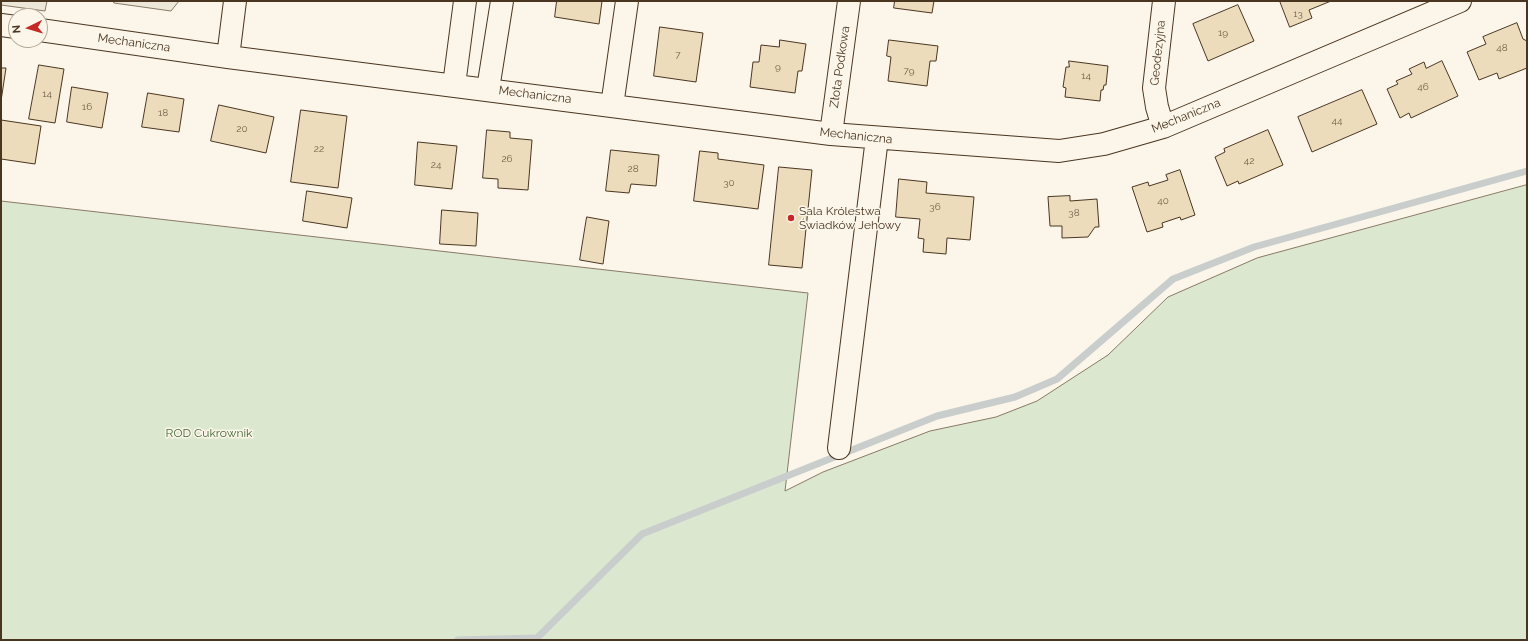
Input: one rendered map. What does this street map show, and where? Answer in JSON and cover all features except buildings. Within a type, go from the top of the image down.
[{"type":"street","points":[[228,57],[235,1]]},
{"type":"street","points":[[454,85],[465,1]]},
{"type":"street","points":[[488,89],[502,1]]},
{"type":"street","points":[[612,106],[627,1]]},
{"type":"street","name":"Złota Podkowa","points":[[831,134],[849,1]]},
{"type":"street","name":"Geodezyjna","points":[[1163,127],[1157,107],[1154,88],[1164,1]]},
{"type":"street","name":"Mechaniczna","points":[[48,31],[228,57],[831,134],[1059,151],[1104,144],[1163,127],[1460,1]]},
{"type":"street","points":[[839,448],[877,138]]},
{"type":"green space","name":"ROD Cukrownik","points":[[1527,185],[1527,640],[1,640],[1,201],[808,293],[785,491],[823,472],[930,431],[996,417],[1037,401],[1108,355],[1168,297],[1257,258]]},
{"type":"shaded area","points":[[1,1],[47,1],[46,8],[23,8],[1,5]]},
{"type":"shaded area","points":[[114,1],[179,1],[171,11],[114,3]]},
{"type":"waterway","points":[[458,640],[537,638],[642,534],[937,416],[1015,397],[1057,379],[1173,279],[1254,247],[1527,171]]},
{"type":"place","name":"Sala Królestwa Świadków Jehowy","points":[[791,218]]}]
